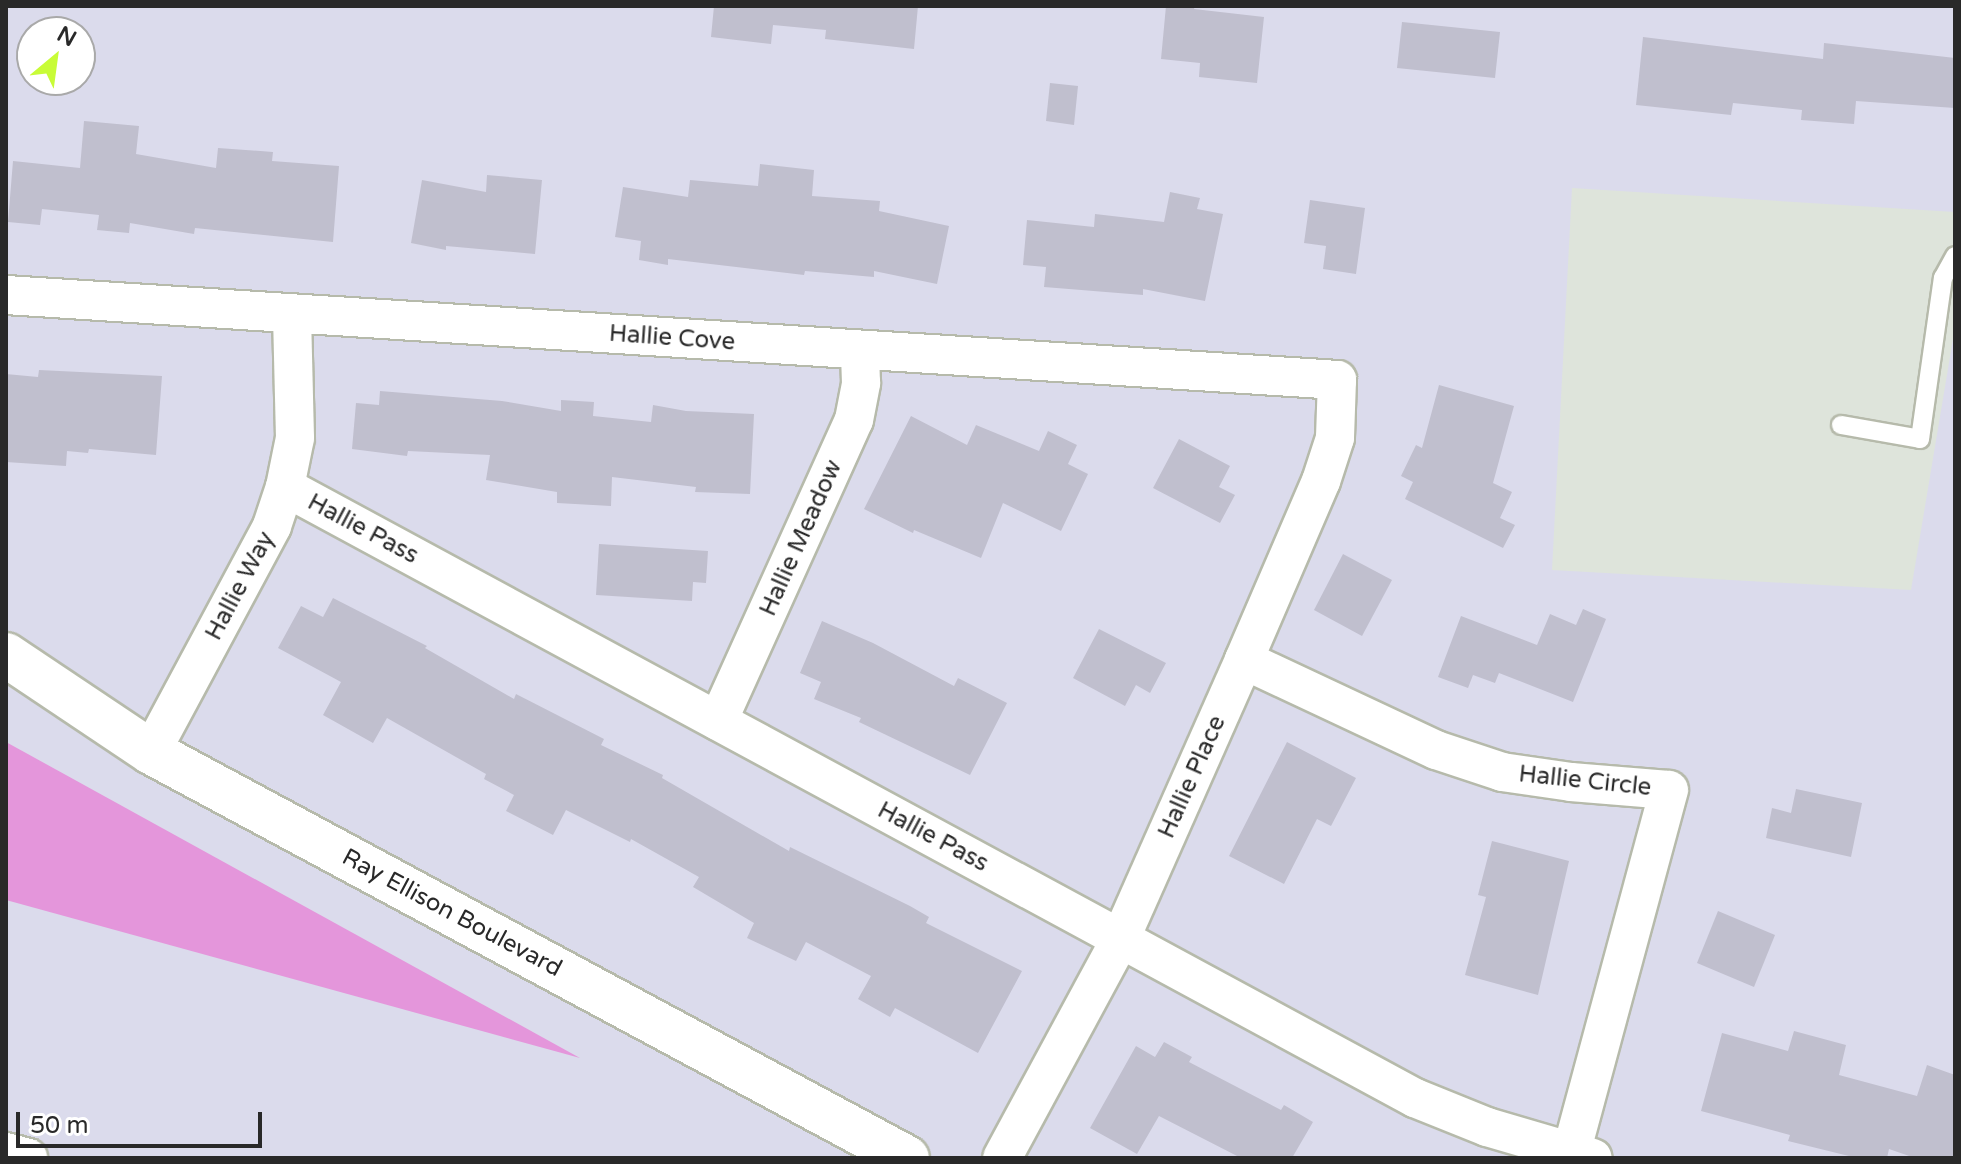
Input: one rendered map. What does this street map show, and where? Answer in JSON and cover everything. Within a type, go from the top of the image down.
[{"type":"street","name":"Hallie Cove","points":[[6,295],[1337,380]]},
{"type":"street","name":"Hallie Way","points":[[151,752],[272,526],[285,487],[295,438],[292,314]]},
{"type":"street","name":"Hallie Meadow","points":[[718,721],[854,420],[861,383],[860,350]]},
{"type":"street","name":"Hallie Place","points":[[1002,1158],[1121,938],[1244,660],[1321,481],[1335,438],[1337,380]]},
{"type":"street","name":"Hallie Pass","points":[[285,487],[1415,1098],[1487,1127],[1582,1155]]},
{"type":"street","name":"Ray Ellison Boulevard","points":[[6,655],[151,752],[907,1158]]},
{"type":"street","name":"Hallie Circle","points":[[1244,660],[1436,750],[1502,772],[1571,782],[1669,790],[1582,1155]]},
{"type":"street","points":[[6,1152],[28,1158]]},
{"type":"lane","points":[[1841,425],[1920,439],[1943,278],[1955,256]]},
{"type":"shaded area","points":[[1572,188],[1955,212],[1955,327],[1911,590],[1552,570]]},
{"type":"shaded area","points":[[6,742],[580,1058],[6,900]]},
{"type":"building","points":[[714,6],[918,6],[914,49],[825,39],[826,30],[773,25],[771,44],[711,37]]},
{"type":"building","points":[[1166,6],[1195,6],[1194,9],[1264,17],[1257,83],[1199,77],[1200,63],[1161,59]]},
{"type":"building","points":[[1402,22],[1500,32],[1495,78],[1397,68]]},
{"type":"building","points":[[1643,37],[1823,59],[1824,43],[1955,58],[1955,108],[1856,101],[1854,124],[1801,120],[1802,110],[1733,103],[1731,115],[1636,105]]},
{"type":"building","points":[[1050,83],[1078,86],[1074,125],[1046,121]]},
{"type":"building","points":[[84,121],[139,126],[136,154],[216,168],[218,148],[273,152],[272,161],[339,166],[333,242],[195,228],[194,234],[130,223],[129,233],[97,230],[99,215],[42,209],[40,225],[8,222],[13,161],[80,168]]},
{"type":"building","points":[[760,164],[814,170],[812,196],[880,201],[879,211],[949,226],[937,284],[874,271],[874,277],[805,271],[804,275],[668,259],[668,265],[639,260],[641,241],[615,237],[623,187],[688,197],[690,180],[758,186]]},
{"type":"building","points":[[487,175],[542,180],[535,254],[446,246],[446,250],[411,243],[422,180],[486,192]]},
{"type":"building","points":[[1170,192],[1200,198],[1197,209],[1223,214],[1205,301],[1143,289],[1143,295],[1044,287],[1046,267],[1023,265],[1027,220],[1094,227],[1095,214],[1164,222]]},
{"type":"building","points":[[1310,200],[1365,208],[1356,274],[1323,269],[1326,246],[1304,243]]},
{"type":"building","points":[[39,370],[162,376],[156,455],[89,449],[88,453],[67,451],[66,466],[6,462],[6,374],[38,377]]},
{"type":"building","points":[[1439,385],[1514,406],[1493,483],[1512,492],[1500,518],[1515,525],[1503,548],[1405,499],[1413,482],[1401,476],[1416,445],[1422,448]]},
{"type":"building","points":[[380,391],[502,401],[561,411],[561,400],[594,402],[593,416],[651,422],[653,405],[686,411],[754,414],[750,494],[695,492],[696,487],[612,477],[611,506],[557,503],[557,492],[486,480],[490,455],[408,451],[407,456],[352,449],[356,403],[379,405]]},
{"type":"building","points":[[911,416],[967,445],[976,425],[1039,451],[1048,431],[1077,445],[1068,464],[1088,474],[1061,531],[1003,503],[981,558],[914,530],[913,533],[864,509]]},
{"type":"building","points":[[1179,439],[1230,466],[1219,487],[1235,495],[1220,523],[1153,488]]},
{"type":"building","points":[[599,544],[708,551],[706,583],[693,582],[692,601],[596,595]]},
{"type":"building","points":[[1343,554],[1392,580],[1362,636],[1314,610]]},
{"type":"building","points":[[333,598],[427,646],[425,648],[514,699],[516,694],[604,739],[601,745],[663,775],[662,778],[789,851],[790,847],[910,906],[929,917],[926,923],[1022,971],[978,1053],[895,1008],[890,1017],[858,999],[871,976],[806,942],[796,961],[747,938],[754,923],[693,887],[699,877],[631,839],[630,842],[566,810],[553,835],[506,811],[514,795],[484,779],[486,774],[387,718],[373,743],[323,715],[341,682],[278,648],[301,606],[323,617]]},
{"type":"building","points":[[1583,609],[1606,619],[1573,702],[1499,673],[1495,683],[1473,675],[1468,688],[1438,677],[1461,616],[1537,645],[1550,614],[1576,625]]},
{"type":"building","points":[[822,621],[873,643],[954,686],[958,678],[1007,703],[970,775],[859,722],[861,718],[814,699],[821,682],[800,673]]},
{"type":"building","points":[[1099,629],[1166,663],[1150,693],[1136,685],[1125,706],[1073,678]]},
{"type":"building","points":[[1287,742],[1356,778],[1331,826],[1317,819],[1284,884],[1229,856]]},
{"type":"building","points":[[1796,789],[1862,803],[1851,857],[1766,838],[1772,808],[1791,813]]},
{"type":"building","points":[[1492,841],[1569,861],[1538,995],[1465,975],[1486,897],[1478,895]]},
{"type":"building","points":[[1718,911],[1775,935],[1754,987],[1697,963]]},
{"type":"building","points":[[1794,1031],[1846,1045],[1839,1075],[1917,1096],[1927,1065],[1955,1075],[1955,1158],[1915,1158],[1889,1149],[1887,1158],[1857,1158],[1788,1141],[1790,1135],[1701,1111],[1722,1033],[1788,1051]]},
{"type":"building","points":[[1164,1042],[1192,1057],[1189,1062],[1281,1110],[1284,1105],[1313,1122],[1292,1158],[1241,1158],[1159,1116],[1137,1154],[1090,1128],[1136,1046],[1155,1057]]}]
